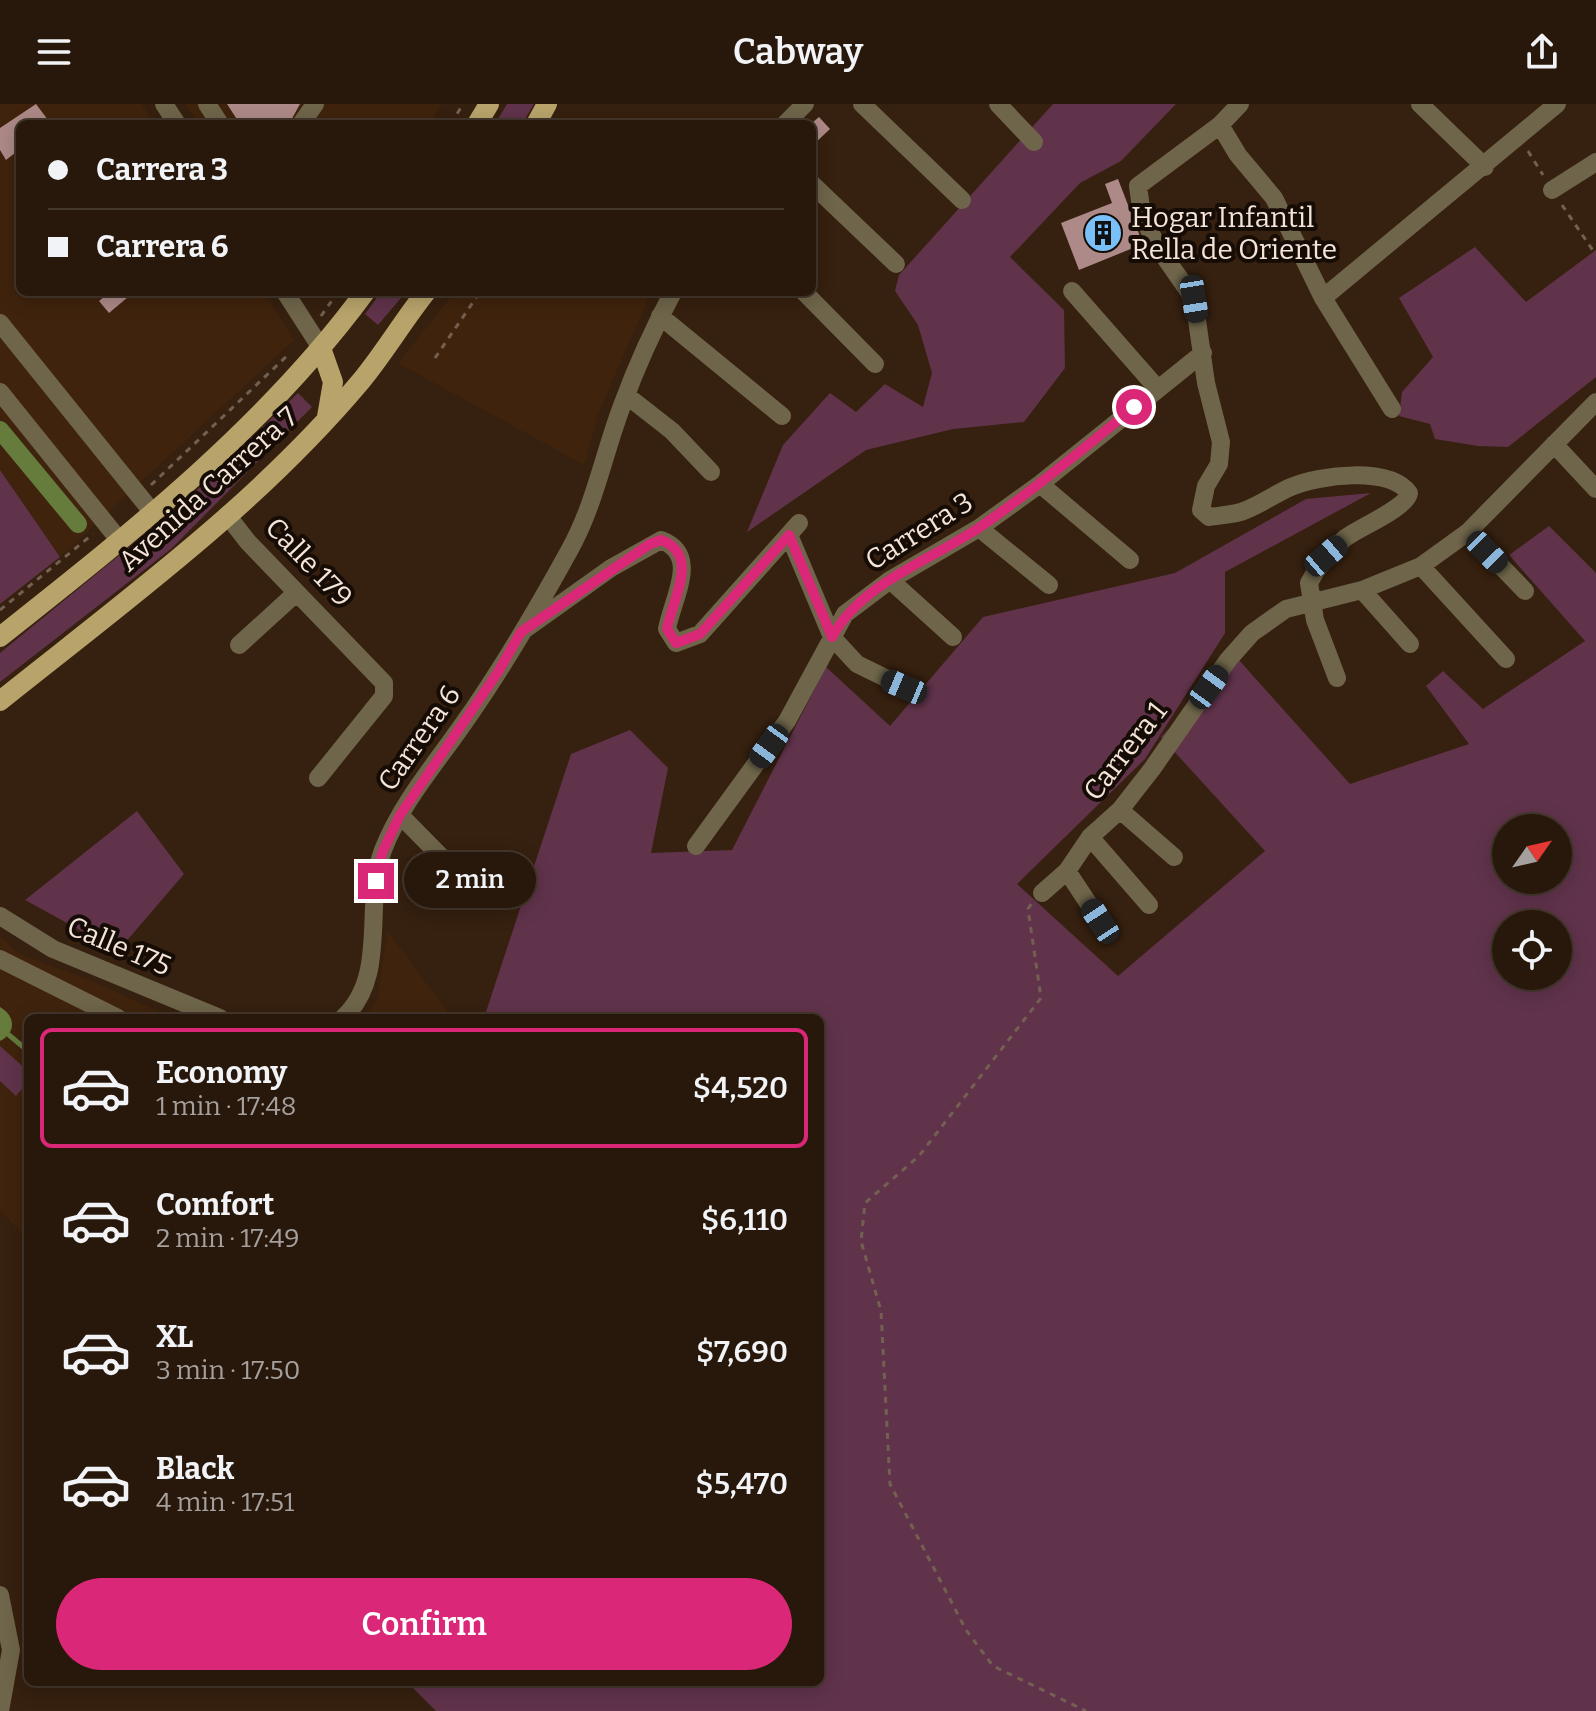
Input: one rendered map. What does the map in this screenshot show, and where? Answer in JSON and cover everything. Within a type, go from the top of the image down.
[{"type":"main road","name":"Avenida Carrera 7","points":[[0,637],[153,513],[316,339],[361,296]]},
{"type":"main road","name":"Avenida Carrera 7","points":[[0,701],[164,571],[227,515],[361,381],[423,296]]},
{"type":"main road","points":[[316,339],[333,382],[327,417]]},
{"type":"street","points":[[789,120],[805,104]]},
{"type":"street","points":[[862,104],[962,200]]},
{"type":"street","points":[[998,104],[1034,142]]},
{"type":"street","points":[[1240,104],[1220,125],[1138,186],[1142,215],[1157,246],[1194,299],[1221,442],[1219,464],[1203,498],[1201,510],[1209,517],[1244,512],[1293,486],[1344,475],[1388,479],[1403,485],[1409,493],[1403,505],[1363,525],[1326,556],[1309,583],[1311,601],[1337,678]]},
{"type":"street","points":[[1420,104],[1485,167]]},
{"type":"street","points":[[1527,104],[1534,122]]},
{"type":"street","points":[[1323,298],[1485,167],[1517,134],[1557,104]]},
{"type":"street","points":[[1220,125],[1238,155],[1274,198],[1323,298],[1392,409]]},
{"type":"street","points":[[1552,190],[1596,162]]},
{"type":"street","points":[[816,188],[896,264]]},
{"type":"street","points":[[1072,291],[1157,388]]},
{"type":"street","points":[[288,296],[316,339]]},
{"type":"street","name":"Carrera 6","points":[[346,1014],[361,995],[368,974],[382,853],[400,815],[498,672],[584,523],[626,395],[671,296]]},
{"type":"street","points":[[808,296],[875,364]]},
{"type":"street","points":[[660,316],[782,416]]},
{"type":"street","points":[[0,323],[153,513]]},
{"type":"street","name":"Carrera 3","points":[[696,846],[787,721],[845,614],[890,580],[979,528],[1040,484],[1203,353]]},
{"type":"street","points":[[0,392],[120,541]]},
{"type":"street","points":[[626,395],[672,431],[711,472]]},
{"type":"street","name":"Carrera 1","points":[[1042,893],[1067,871],[1090,837],[1120,810],[1228,660],[1252,633],[1286,609],[1362,590],[1421,566],[1468,532],[1596,402]]},
{"type":"street","points":[[1554,444],[1596,489]]},
{"type":"street","points":[[1040,484],[1130,560]]},
{"type":"street","name":"Calle 179","points":[[227,515],[296,593],[381,678],[384,696],[318,778]]},
{"type":"street","points":[[979,528],[1049,585]]},
{"type":"street","name":"Carrera 6","points":[[521,632],[611,568],[661,540],[676,548],[684,564],[667,629],[676,643],[700,634],[794,529],[832,637]]},
{"type":"street","points":[[1468,532],[1525,591]]},
{"type":"street","points":[[1421,566],[1506,659]]},
{"type":"street","points":[[890,580],[953,637]]},
{"type":"street","points":[[1362,590],[1410,644]]},
{"type":"street","points":[[239,645],[296,593]]},
{"type":"street","points":[[832,637],[857,664],[904,687]]},
{"type":"street","points":[[1120,810],[1174,857]]},
{"type":"street","points":[[400,815],[471,887]]},
{"type":"street","points":[[1090,837],[1149,905]]},
{"type":"street","points":[[1067,871],[1100,921]]},
{"type":"street","name":"Calle 175","points":[[0,916],[53,949],[210,1014]]},
{"type":"street","points":[[0,959],[110,1014]]},
{"type":"street","points":[[0,1595],[11,1650],[0,1711]]},
{"type":"path","points":[[1589,247],[1596,255]]},
{"type":"path","points":[[139,496],[316,339],[336,296]]},
{"type":"path","points":[[435,358],[477,296]]},
{"type":"path","points":[[0,610],[106,524]]},
{"type":"path","points":[[1042,893],[1028,909],[1041,998],[919,1156],[865,1203],[861,1241],[881,1311],[890,1484],[966,1630],[993,1666],[1086,1711]]},
{"type":"shaded area","points":[[0,104],[142,104],[152,120],[16,120],[16,296],[266,296],[294,340],[60,557],[0,470]]},
{"type":"shaded area","points":[[186,104],[442,104],[432,120],[196,120]]},
{"type":"shaded area","points":[[507,104],[534,104],[524,120],[497,120]]},
{"type":"shaded area","points":[[1053,104],[1176,104],[1121,161],[1080,183],[1010,257],[1064,310],[1065,368],[1024,422],[953,429],[866,450],[747,532],[783,445],[830,393],[856,412],[885,384],[923,407],[932,373],[918,325],[895,291],[899,275]]},
{"type":"shaded area","points":[[1475,247],[1526,302],[1596,250],[1596,377],[1508,447],[1435,439],[1430,424],[1399,416],[1402,392],[1433,357],[1399,298]]},
{"type":"shaded area","points":[[378,296],[403,296],[378,325],[365,314]]},
{"type":"shaded area","points":[[452,296],[649,296],[599,412],[584,465],[398,363]]},
{"type":"shaded area","points":[[298,393],[312,407],[171,549],[0,682],[0,653],[189,498]]},
{"type":"shaded area","points":[[0,470],[60,557],[0,604]]},
{"type":"shaded area","points":[[1371,493],[1225,572],[1225,633],[1145,759],[1017,884],[1118,976],[1265,851],[1161,737],[1238,659],[1350,784],[1469,744],[1426,686],[1443,671],[1483,709],[1585,641],[1509,555],[1549,526],[1596,573],[1596,1711],[436,1711],[411,1686],[824,1686],[824,1014],[485,1014],[571,754],[630,730],[668,768],[651,853],[732,850],[826,667],[890,726],[983,617],[1175,573],[1306,499]]},
{"type":"shaded area","points":[[137,811],[184,874],[118,951],[25,900]]},
{"type":"shaded area","points":[[387,930],[449,1014],[366,1014],[377,1001]]},
{"type":"shaded area","points":[[0,936],[18,953],[97,983],[163,1014],[24,1014],[24,1235],[0,1210]]},
{"type":"shaded area","points":[[0,1007],[9,1015],[12,1024],[9,1034],[0,1041]]},
{"type":"shaded area","points":[[0,1046],[24,1067],[24,1087],[16,1096],[0,1081]]},
{"type":"building","points":[[36,104],[48,120],[16,120],[16,152],[6,160],[0,150],[0,128]]},
{"type":"building","points":[[227,104],[300,104],[291,120],[237,120]]},
{"type":"building","points":[[819,117],[830,129],[816,142],[816,120]]},
{"type":"building","name":"Hogar Infantil Rella de Oriente","points":[[1118,179],[1143,244],[1079,270],[1061,223],[1112,203],[1105,184]]},
{"type":"building","points":[[105,296],[129,296],[109,313],[99,301]]},
{"type":"waterway","points":[[0,430],[78,524]]},
{"type":"waterway","points":[[9,1035],[24,1048]]},
{"type":"place","name":"Hogar Infantil Rella de Oriente","points":[[1103,233]]},
{"type":"route","points":[[376,881],[382,853],[411,796],[498,672],[521,632],[611,568],[661,540],[676,548],[684,564],[683,574],[667,629],[676,643],[686,642],[700,634],[789,535],[832,637],[845,614],[890,580],[979,528],[1040,484],[1134,407]]}]
